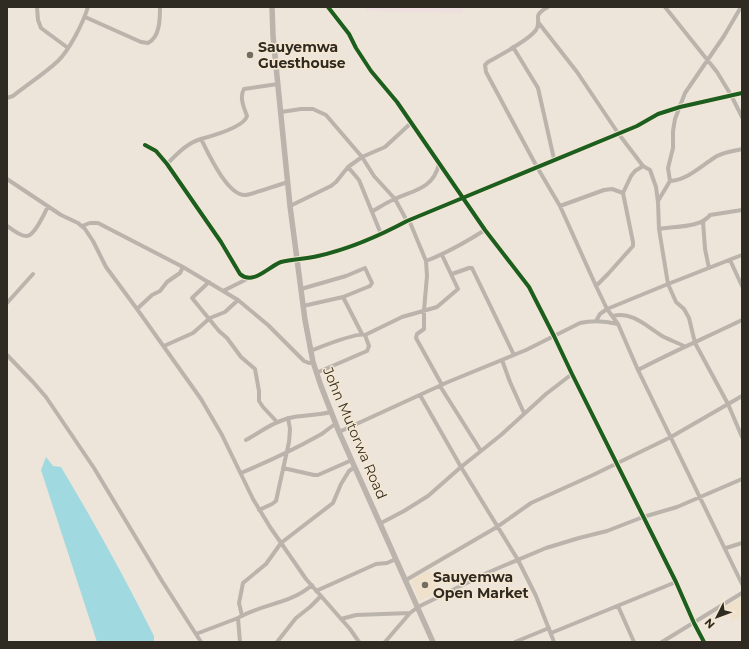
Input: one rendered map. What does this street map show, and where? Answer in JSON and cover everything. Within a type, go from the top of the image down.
[{"type":"street","points":[[37,7],[38,20],[41,28],[68,48]]},
{"type":"street","points":[[7,98],[13,96],[58,60],[68,48],[85,17],[88,7]]},
{"type":"street","points":[[85,17],[141,42],[148,43],[154,39],[157,32],[160,18],[160,7]]},
{"type":"street","name":"John Mutorwa Road","points":[[272,7],[273,36],[282,112],[290,206],[310,351],[316,373],[339,432],[433,642]]},
{"type":"street","points":[[328,7],[349,34],[371,72],[396,102],[485,230],[524,279],[617,463],[704,642]]},
{"type":"street","points":[[548,7],[539,12],[537,16],[538,22],[536,29],[530,36],[513,48],[488,62],[485,66],[489,77],[537,167],[560,206],[607,309],[618,324],[638,370],[726,548],[742,584]]},
{"type":"street","points":[[665,7],[707,62],[717,72],[742,117]]},
{"type":"street","points":[[658,202],[670,182],[668,168],[673,148],[675,119],[685,93],[707,62],[741,7]]},
{"type":"street","points":[[538,22],[577,72],[618,133],[643,166],[650,170],[656,187],[659,229],[668,284],[676,302],[684,309],[696,343],[728,404],[742,437]]},
{"type":"street","points":[[513,48],[538,88],[554,160]]},
{"type":"street","points":[[167,164],[180,151],[195,141],[237,126],[245,120],[247,116],[241,98],[241,93],[244,89],[278,84]]},
{"type":"street","points":[[223,291],[248,278],[253,278],[281,262],[341,250],[381,234],[408,221],[637,126],[658,114],[680,107],[742,93]]},
{"type":"street","points":[[282,112],[313,109],[326,115],[362,157],[374,176],[395,198],[408,221],[426,261],[427,276],[424,329],[416,338],[441,385],[481,451]]},
{"type":"street","points":[[290,206],[331,186],[348,167],[362,157],[385,147],[411,123]]},
{"type":"street","points":[[201,139],[223,178],[236,192],[246,195],[288,182]]},
{"type":"street","points":[[145,145],[156,151],[167,164],[221,242],[240,274],[248,278]]},
{"type":"street","points":[[670,182],[677,181],[692,173],[720,155],[742,149]]},
{"type":"street","points":[[373,211],[395,198],[410,194],[427,184],[439,164]]},
{"type":"street","points":[[596,286],[633,246],[623,193],[631,176],[635,171],[643,166]]},
{"type":"street","points":[[348,167],[359,180],[366,193],[368,202],[373,211],[381,234]]},
{"type":"street","points":[[7,179],[82,226],[93,241],[106,267],[137,308],[201,399],[222,435],[258,510],[294,564],[359,642]]},
{"type":"street","points":[[560,206],[604,190],[612,189],[623,193]]},
{"type":"street","points":[[7,226],[24,236],[29,236],[33,233],[48,206]]},
{"type":"street","points":[[659,229],[686,226],[708,219],[710,215],[742,210]]},
{"type":"street","points":[[703,221],[705,249],[709,268]]},
{"type":"street","points":[[82,226],[90,223],[98,223],[209,282],[238,300],[268,325],[300,358],[306,362],[313,362]]},
{"type":"street","points":[[426,261],[464,243],[485,230]]},
{"type":"street","points":[[310,351],[350,337],[364,334],[402,317],[437,307],[458,291],[458,287],[442,254]]},
{"type":"street","points":[[596,321],[600,314],[607,309],[742,255]]},
{"type":"street","points":[[730,260],[742,286]]},
{"type":"street","points":[[137,308],[180,273],[183,267]]},
{"type":"street","points":[[301,289],[346,276],[365,268],[372,281],[371,285],[343,297],[303,306]]},
{"type":"street","points":[[452,274],[472,268],[514,354]]},
{"type":"street","points":[[7,303],[32,274]]},
{"type":"street","points":[[209,282],[192,298],[241,356],[255,369],[259,391],[259,401],[277,422]]},
{"type":"street","points":[[316,373],[367,351],[369,346],[364,334],[343,297]]},
{"type":"street","points":[[164,346],[193,333],[210,318],[225,312],[238,300]]},
{"type":"street","points":[[613,316],[627,314],[664,337],[684,346]]},
{"type":"street","points":[[638,370],[684,346],[696,343],[742,320]]},
{"type":"street","points":[[339,432],[441,385],[502,360],[580,323],[589,321],[606,321],[618,324]]},
{"type":"street","points":[[7,355],[46,397],[94,468],[162,582],[201,642]]},
{"type":"street","points":[[502,360],[524,413]]},
{"type":"street","points":[[381,523],[404,512],[428,496],[524,413],[572,374]]},
{"type":"street","points":[[420,395],[461,467],[518,560],[536,596],[554,642]]},
{"type":"street","points":[[406,580],[497,527],[531,503],[671,437],[742,396]]},
{"type":"street","points":[[246,440],[277,422],[288,418],[331,412]]},
{"type":"street","points":[[258,510],[276,501],[290,434],[288,418]]},
{"type":"street","points":[[241,473],[286,453],[323,434],[330,426],[336,424]]},
{"type":"street","points":[[282,468],[314,476],[352,460]]},
{"type":"street","points":[[240,642],[239,603],[242,585],[266,564],[281,543],[333,503],[341,484],[349,471],[355,467]]},
{"type":"street","points":[[385,642],[410,612],[464,583],[546,548],[607,531],[643,517],[677,507],[742,479]]},
{"type":"street","points":[[726,548],[742,543]]},
{"type":"street","points":[[316,591],[376,564],[387,563],[396,559]]},
{"type":"street","points":[[551,633],[676,582]]},
{"type":"street","points":[[196,634],[268,605],[286,600],[298,595],[312,586]]},
{"type":"street","points":[[662,642],[742,593]]},
{"type":"street","points":[[277,642],[296,618],[321,596]]},
{"type":"street","points":[[618,606],[634,642]]},
{"type":"street","points":[[341,619],[356,615],[383,615],[410,612]]},
{"type":"street","points":[[515,642],[549,628]]},
{"type":"shaded area","points":[[366,7],[463,7],[462,13],[366,11]]},
{"type":"shaded area","name":"Sauyemwa Open Market","points":[[428,571],[441,591],[419,601],[411,579]]},
{"type":"shaded area","points":[[742,597],[742,615],[733,621],[724,607]]},
{"type":"water","points":[[46,457],[53,466],[61,467],[132,593],[154,636],[154,642],[97,642],[41,470]]},
{"type":"cycle path","points":[[328,7],[349,34],[371,71],[397,102],[485,230],[529,287],[676,582],[704,642]]},
{"type":"cycle path","points":[[145,145],[156,151],[167,164],[221,242],[240,274],[250,278],[256,277],[281,262],[318,256],[364,242],[407,221],[637,126],[658,114],[680,107],[742,93]]},
{"type":"place","name":"Sauyemwa Guesthouse","points":[[250,55]]},
{"type":"place","name":"Sauyemwa Open Market","points":[[425,585]]}]
